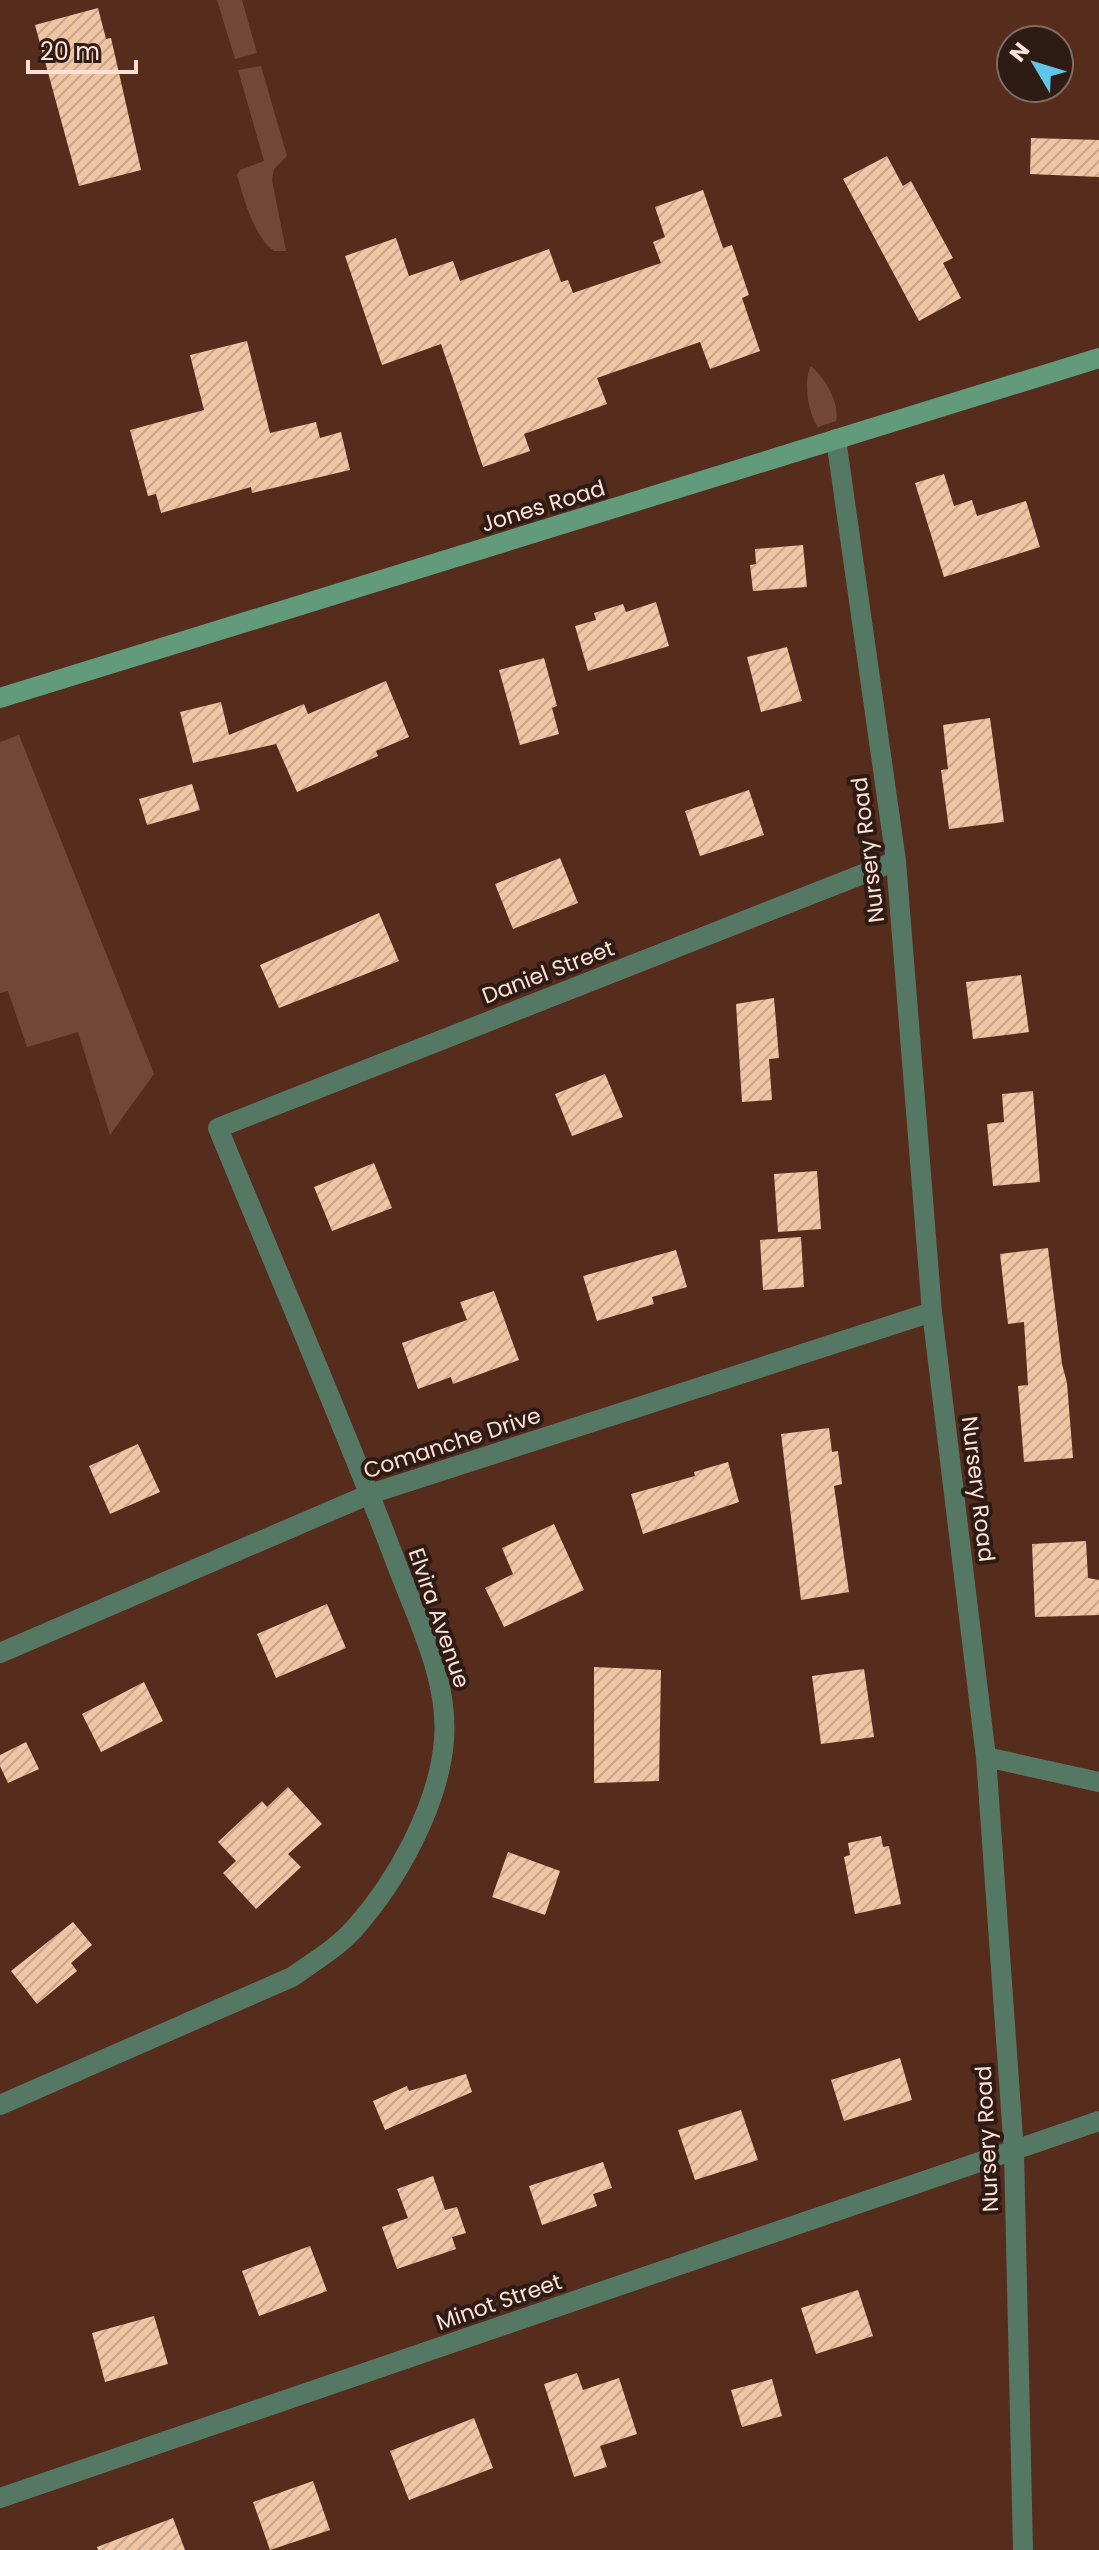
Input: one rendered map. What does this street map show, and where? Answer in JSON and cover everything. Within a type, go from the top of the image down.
[{"type":"main road","name":"Jones Road","points":[[0,698],[1099,358]]},
{"type":"street","name":"Nursery Road","points":[[836,439],[896,861],[932,1312],[986,1757],[1014,2152],[1023,2550]]},
{"type":"street","name":"Daniel Street","points":[[218,1128],[896,861]]},
{"type":"street","name":"Elvira Avenue","points":[[0,2105],[292,1977],[354,1928],[406,1855],[427,1814],[440,1775],[444,1707],[434,1665],[370,1494],[218,1128]]},
{"type":"street","name":"Comanche Drive","points":[[0,1653],[370,1494],[932,1312]]},
{"type":"street","points":[[986,1757],[1099,1782]]},
{"type":"street","name":"Minot Street","points":[[0,2498],[1099,2121]]},
{"type":"shaded area","points":[[217,0],[242,0],[257,53],[235,59]]},
{"type":"shaded area","points":[[261,66],[287,156],[274,169],[272,180],[286,251],[274,251],[260,236],[237,175],[240,170],[264,161],[238,70]]},
{"type":"shaded area","points":[[811,366],[830,391],[837,414],[836,421],[818,427],[808,396],[807,379]]},
{"type":"shaded area","points":[[19,735],[154,1074],[110,1135],[78,1032],[27,1047],[8,991],[0,993],[0,742]]},
{"type":"building","points":[[98,8],[106,39],[111,38],[141,170],[79,186],[35,25]]},
{"type":"building","points":[[1031,138],[1099,140],[1099,177],[1030,174]]},
{"type":"building","points":[[887,156],[903,186],[911,181],[953,258],[943,263],[961,298],[919,321],[843,179]]},
{"type":"building","points":[[703,190],[723,248],[732,245],[749,295],[742,298],[760,351],[710,369],[700,342],[597,378],[607,404],[524,434],[530,451],[483,467],[441,344],[382,365],[345,256],[396,238],[409,276],[453,261],[460,281],[549,249],[561,282],[568,280],[573,293],[661,263],[653,242],[665,237],[655,207]]},
{"type":"building","points":[[247,341],[270,433],[316,422],[320,438],[341,432],[350,470],[252,493],[251,487],[161,513],[156,494],[148,496],[130,430],[204,410],[190,355]]},
{"type":"building","points":[[944,474],[954,506],[972,500],[977,516],[1026,501],[1040,547],[944,577],[915,483]]},
{"type":"building","points":[[803,545],[807,587],[753,591],[750,565],[756,564],[755,549]]},
{"type":"building","points":[[656,602],[669,646],[588,671],[575,626],[596,620],[594,613],[623,604],[626,612]]},
{"type":"building","points":[[787,647],[802,701],[761,712],[747,657]]},
{"type":"building","points":[[544,658],[557,706],[552,708],[559,734],[520,745],[499,670]]},
{"type":"building","points":[[386,681],[409,737],[376,751],[378,756],[297,792],[276,744],[193,763],[180,712],[221,702],[229,735],[304,704],[308,714]]},
{"type":"building","points":[[990,718],[1004,822],[949,829],[941,770],[948,769],[943,725]]},
{"type":"building","points":[[192,784],[200,810],[147,825],[139,799]]},
{"type":"building","points":[[749,790],[764,835],[700,856],[685,811]]},
{"type":"building","points":[[560,858],[578,903],[513,929],[495,884]]},
{"type":"building","points":[[379,913],[399,961],[279,1008],[260,965]]},
{"type":"building","points":[[1021,975],[1029,1032],[973,1039],[966,982]]},
{"type":"building","points":[[774,998],[779,1058],[769,1059],[772,1100],[742,1102],[736,1004]]},
{"type":"building","points":[[605,1074],[623,1117],[572,1136],[555,1094]]},
{"type":"building","points":[[1033,1091],[1040,1182],[993,1186],[987,1124],[1004,1122],[1002,1094]]},
{"type":"building","points":[[374,1163],[392,1208],[332,1231],[314,1187]]},
{"type":"building","points":[[817,1171],[821,1229],[778,1232],[774,1174]]},
{"type":"building","points":[[801,1237],[804,1287],[763,1290],[760,1240]]},
{"type":"building","points":[[1048,1248],[1067,1383],[1073,1458],[1024,1462],[1018,1386],[1028,1385],[1024,1322],[1008,1324],[1000,1254]]},
{"type":"building","points":[[676,1250],[687,1287],[652,1297],[654,1304],[597,1321],[583,1276]]},
{"type":"building","points":[[494,1291],[519,1360],[453,1384],[451,1377],[418,1389],[402,1343],[467,1320],[460,1302]]},
{"type":"building","points":[[829,1428],[832,1452],[838,1451],[842,1484],[834,1486],[849,1592],[801,1600],[781,1434]]},
{"type":"building","points":[[138,1444],[160,1492],[110,1514],[89,1466]]},
{"type":"building","points":[[728,1462],[739,1502],[643,1534],[631,1494],[695,1476],[694,1472]]},
{"type":"building","points":[[554,1524],[584,1590],[504,1627],[485,1588],[513,1574],[502,1548]]},
{"type":"building","points":[[1086,1541],[1088,1578],[1099,1580],[1099,1615],[1035,1617],[1032,1544]]},
{"type":"building","points":[[327,1604],[346,1648],[276,1678],[257,1634]]},
{"type":"building","points":[[594,1667],[661,1670],[659,1781],[594,1783]]},
{"type":"building","points":[[864,1669],[874,1737],[821,1744],[812,1676]]},
{"type":"building","points":[[144,1682],[163,1721],[101,1752],[82,1714]]},
{"type":"building","points":[[26,1742],[39,1769],[8,1783],[0,1766],[0,1755]]},
{"type":"building","points":[[288,1787],[322,1824],[288,1854],[301,1867],[256,1909],[223,1873],[236,1861],[218,1842],[262,1801],[267,1807]]},
{"type":"building","points":[[881,1836],[883,1847],[889,1846],[901,1904],[855,1914],[844,1857],[850,1855],[848,1843]]},
{"type":"building","points":[[508,1852],[560,1871],[545,1915],[492,1897]]},
{"type":"building","points":[[73,1922],[92,1945],[71,1963],[77,1971],[37,2004],[11,1971]]},
{"type":"building","points":[[900,2058],[912,2100],[844,2121],[831,2080]]},
{"type":"building","points":[[466,2074],[472,2092],[385,2130],[373,2101],[407,2086],[409,2091]]},
{"type":"building","points":[[741,2110],[758,2160],[695,2180],[678,2130]]},
{"type":"building","points":[[603,2162],[612,2188],[593,2194],[597,2206],[542,2225],[529,2186]]},
{"type":"building","points":[[433,2176],[445,2210],[457,2207],[466,2233],[452,2237],[456,2249],[397,2269],[382,2227],[408,2218],[397,2189]]},
{"type":"building","points":[[310,2246],[327,2291],[259,2316],[242,2271]]},
{"type":"building","points":[[858,2290],[873,2336],[816,2354],[801,2308]]},
{"type":"building","points":[[154,2316],[168,2364],[105,2382],[92,2333]]},
{"type":"building","points":[[577,2373],[583,2390],[619,2378],[637,2434],[600,2446],[607,2467],[574,2477],[544,2384]]},
{"type":"building","points":[[772,2379],[782,2416],[742,2427],[731,2390]]},
{"type":"building","points":[[474,2418],[493,2468],[409,2500],[390,2451]]},
{"type":"building","points":[[313,2481],[330,2530],[270,2550],[253,2502]]},
{"type":"building","points":[[173,2518],[185,2550],[98,2550],[97,2547]]}]
